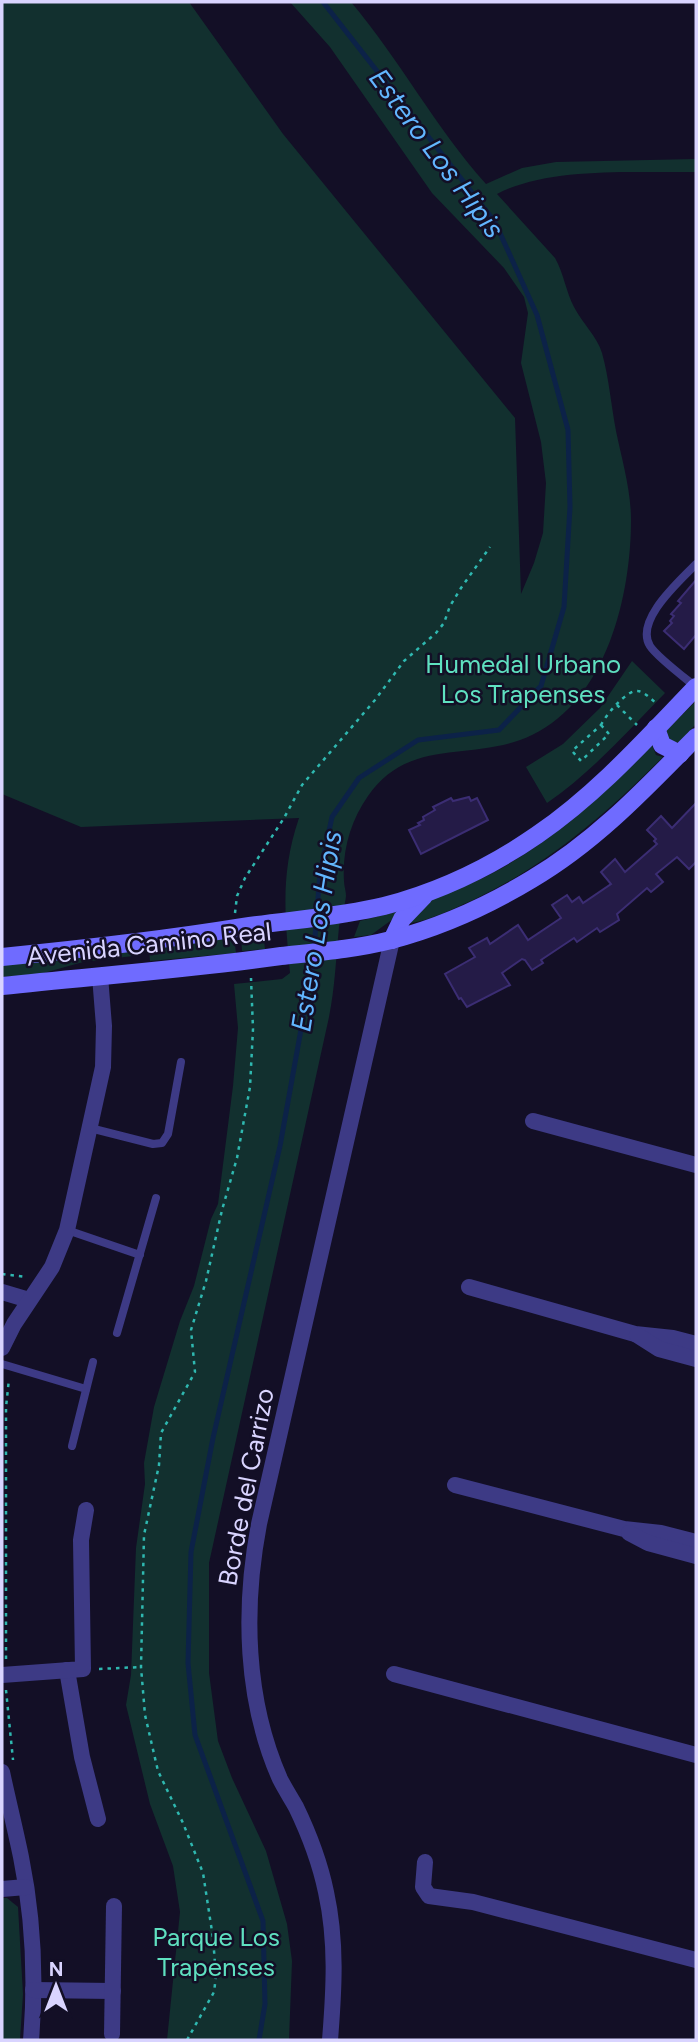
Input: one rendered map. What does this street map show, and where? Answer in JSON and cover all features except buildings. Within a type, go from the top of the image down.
[{"type":"main road","points":[[392,940],[402,919],[432,889],[487,865],[536,836],[579,803],[650,720],[696,687]]},
{"type":"main road","points":[[650,720],[662,745],[680,754]]},
{"type":"main road","name":"Avenida Camino Real","points":[[2,986],[126,973],[262,966],[392,940],[427,929],[487,904],[554,865],[614,818],[696,737]]},
{"type":"main road","name":"Avenida Camino Real","points":[[2,957],[141,942],[240,920],[354,912],[409,898],[432,889]]},
{"type":"main road","points":[[126,973],[139,958],[141,942]]},
{"type":"street","name":"Borde del Carrizo","points":[[330,2040],[335,1980],[331,1920],[312,1844],[297,1808],[281,1780],[261,1717],[249,1641],[250,1581],[258,1524],[392,940]]},
{"type":"street","points":[[2,1348],[29,1300],[52,1267],[67,1230],[104,1054],[100,976]]},
{"type":"street","points":[[533,1121],[694,1166]]},
{"type":"street","points":[[469,1287],[635,1334],[662,1336],[696,1344]]},
{"type":"street","points":[[2,1292],[29,1300]]},
{"type":"street","points":[[635,1334],[659,1349],[696,1359]]},
{"type":"street","points":[[455,1485],[624,1530],[661,1533],[696,1542]]},
{"type":"street","points":[[86,1510],[81,1540],[75,1670],[82,1757],[97,1819]]},
{"type":"street","points":[[624,1530],[648,1543],[696,1556]]},
{"type":"street","points":[[2,1675],[75,1670]]},
{"type":"street","points":[[394,1674],[696,1755]]},
{"type":"street","points":[[2,1772],[26,1887],[33,1990],[31,2040]]},
{"type":"street","points":[[425,1862],[423,1887],[429,1896],[473,1902],[696,1960]]},
{"type":"street","points":[[2,1889],[26,1887]]},
{"type":"street","points":[[112,2034],[114,1906]]},
{"type":"street","points":[[33,1990],[113,1991]]},
{"type":"lane","points":[[696,564],[658,604],[647,634],[650,646],[696,687]]},
{"type":"lane","points":[[90,1128],[153,1144],[162,1143],[168,1134],[181,1062]]},
{"type":"lane","points":[[117,1333],[156,1198]]},
{"type":"lane","points":[[67,1230],[140,1255]]},
{"type":"lane","points":[[72,1446],[93,1362]]},
{"type":"lane","points":[[2,1364],[86,1389]]},
{"type":"path","points":[[240,920],[237,896],[245,878],[302,785],[404,661],[444,623],[455,597],[490,547]]},
{"type":"path","points":[[601,725],[609,734],[581,761],[572,751],[601,725],[605,716],[630,692],[637,690],[658,705]]},
{"type":"path","points":[[631,732],[650,720],[665,698]]},
{"type":"path","points":[[617,705],[638,726]]},
{"type":"path","points":[[243,975],[250,975],[262,966]]},
{"type":"path","points":[[187,2040],[214,1993],[214,1938],[203,1873],[158,1771],[145,1715],[141,1667],[144,1535],[159,1465],[161,1433],[195,1372],[191,1330],[237,1158],[250,1087],[253,1029],[250,975]]},
{"type":"path","points":[[2,1274],[27,1277]]},
{"type":"path","points":[[75,1670],[141,1667]]},
{"type":"green space","points":[[2,2],[189,2],[283,134],[515,418],[521,594],[543,533],[546,483],[541,442],[521,363],[528,313],[524,297],[504,268],[432,193],[330,47],[290,2],[351,2],[386,47],[450,140],[486,184],[522,168],[556,162],[696,159],[696,172],[567,175],[518,185],[497,194],[555,258],[574,307],[602,353],[631,509],[630,549],[619,611],[610,642],[596,671],[579,697],[558,719],[532,735],[510,743],[423,757],[403,765],[385,777],[368,796],[352,825],[346,847],[346,896],[339,927],[329,1017],[209,1563],[209,1673],[218,1741],[266,1851],[287,1924],[292,1961],[289,2040],[167,2040],[180,1912],[173,1866],[150,1804],[126,1705],[131,1675],[136,1548],[145,1484],[144,1463],[154,1407],[180,1321],[194,1286],[211,1219],[218,1204],[238,1028],[234,984],[282,979],[290,973],[286,876],[299,818],[81,827],[2,794]]},
{"type":"green space","points":[[632,661],[665,693],[594,765],[547,803],[526,767],[563,744],[600,708]]},
{"type":"green space","points":[[696,701],[696,724],[679,742],[672,742],[666,737],[667,730]]},
{"type":"green space","points":[[652,745],[656,755],[663,757],[573,838],[498,887],[434,917],[411,923],[423,906],[432,900],[485,877],[553,835],[595,801]]},
{"type":"green space","points":[[396,912],[397,916],[371,935],[354,937],[360,921]]},
{"type":"green space","points":[[263,933],[265,949],[242,951],[241,936]]},
{"type":"green space","points":[[234,937],[236,953],[150,961],[151,947]]},
{"type":"green space","points":[[132,950],[133,956],[83,962],[40,974],[2,977],[2,965]]},
{"type":"green space","points":[[2,1898],[7,1898],[18,1907],[23,1994],[20,2040],[2,2040]]},
{"type":"waterway","name":"Estero Los Hipis","points":[[259,2040],[265,2004],[263,1921],[195,1735],[188,1663],[191,1552],[213,1438],[280,1146],[313,963],[320,873],[332,817],[359,778],[418,740],[499,730],[541,686],[564,607],[570,507],[568,430],[537,315],[495,222],[323,2]]},
{"type":"park label","name":"Humedal Urbano Los Trapenses","points":[[523,679]]},
{"type":"park label","name":"Parque Los Trapenses","points":[[216,1952]]}]
